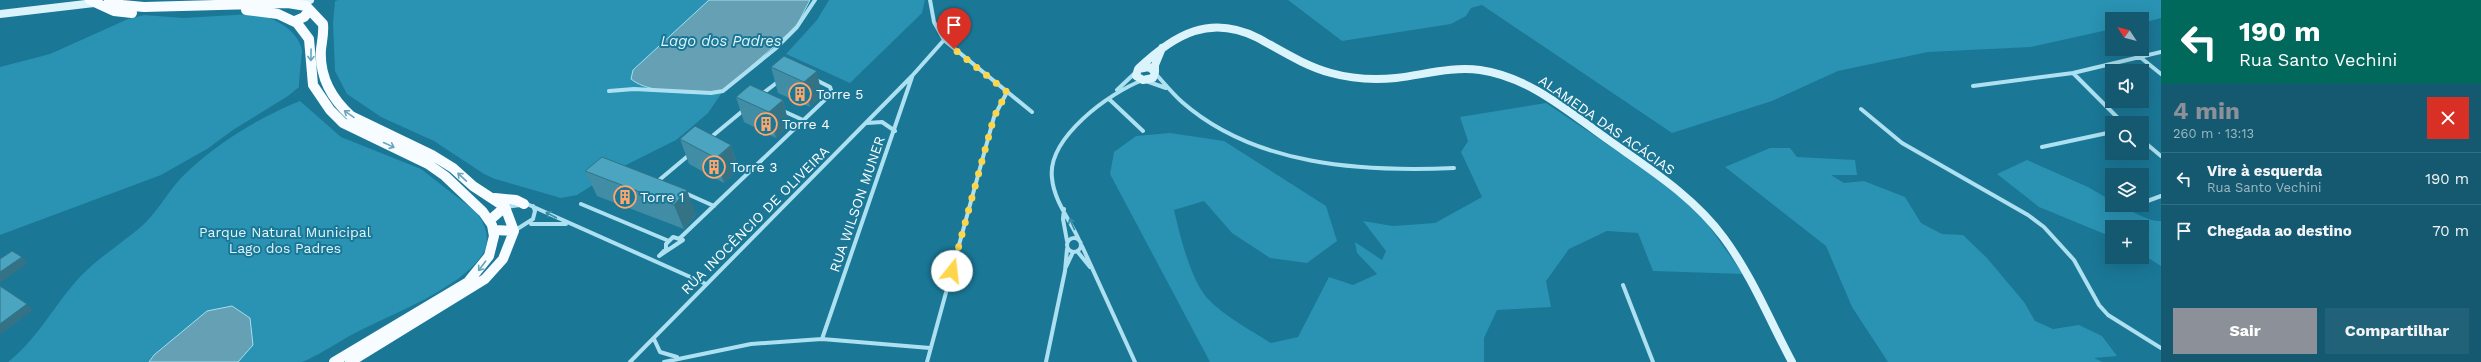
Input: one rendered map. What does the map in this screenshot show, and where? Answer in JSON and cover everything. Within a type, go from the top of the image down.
[{"type":"main road","points":[[109,0],[122,5],[144,7],[267,3],[306,4],[323,24],[321,70],[326,86],[341,108],[351,116],[432,154],[453,168],[474,186],[495,198],[506,207],[514,231],[506,255],[485,279],[350,362]]},
{"type":"main road","points":[[92,2],[126,13],[259,10],[291,19],[304,17],[308,11],[306,4]]},
{"type":"main road","points":[[291,19],[306,4]]},
{"type":"main road","points":[[291,19],[306,32],[310,40],[313,85],[332,113],[343,123],[428,164],[445,176],[490,220],[494,230],[490,256],[468,282],[334,362]]},
{"type":"main road","points":[[495,198],[516,200],[529,205]]},
{"type":"main road","points":[[490,220],[506,207]]},
{"type":"main road","points":[[494,230],[514,231]]},
{"type":"street","points":[[59,7],[78,0]]},
{"type":"street","points":[[267,3],[283,0]]},
{"type":"street","points":[[609,91],[634,89],[711,93],[723,91],[792,32],[815,0]]},
{"type":"street","points":[[930,0],[933,20],[937,31],[944,40],[1032,112]]},
{"type":"street","points":[[0,14],[92,2]]},
{"type":"street","name":"ALAMEDA DAS ACÁCIAS","points":[[1138,70],[1162,48],[1191,31],[1225,28],[1246,33],[1301,63],[1337,74],[1383,79],[1461,69],[1481,70],[1530,86],[1674,187],[1698,207],[1723,237],[1749,276],[1792,362]]},
{"type":"street","name":"RUA INOCÊNCIO DE OLIVEIRA","points":[[630,362],[912,76],[944,40]]},
{"type":"street","points":[[1115,93],[1128,85],[1153,78],[1155,73],[1155,65],[1162,48]]},
{"type":"street","points":[[1972,86],[2073,73],[2161,52]]},
{"type":"street","points":[[2140,57],[2161,74]]},
{"type":"street","points":[[1135,362],[1052,181],[1053,160],[1066,138],[1138,70],[1149,67],[1167,88],[1187,106],[1228,131],[1263,146],[1300,157],[1348,166],[1384,170],[1454,168]]},
{"type":"street","points":[[1138,70],[1138,78],[1167,88]]},
{"type":"street","points":[[2073,73],[2116,116]]},
{"type":"street","points":[[757,98],[785,76]]},
{"type":"street","name":"RUA WILSON MUNER","points":[[822,339],[895,131],[912,76]]},
{"type":"street","points":[[653,262],[666,249],[669,241],[676,237],[680,238],[832,93],[830,87],[812,79]]},
{"type":"street","points":[[927,362],[994,117],[1007,92]]},
{"type":"street","points":[[1109,99],[1143,131]]},
{"type":"street","points":[[705,142],[751,103]]},
{"type":"street","points":[[776,107],[803,120]]},
{"type":"street","points":[[1861,109],[1902,143],[2028,215],[2044,227],[2074,260],[2099,305],[2108,315],[2161,348]]},
{"type":"street","points":[[866,123],[883,122],[891,125],[895,131]]},
{"type":"street","points":[[2042,147],[2105,134]]},
{"type":"street","points":[[2149,146],[2161,156]]},
{"type":"street","points":[[658,181],[693,152]]},
{"type":"street","points":[[653,178],[665,184]]},
{"type":"street","points":[[679,190],[714,206]]},
{"type":"street","points":[[2149,200],[2161,196]]},
{"type":"street","points":[[581,204],[669,241]]},
{"type":"street","points":[[506,207],[529,205],[653,262],[706,284]]},
{"type":"street","points":[[529,205],[536,213],[530,224]]},
{"type":"street","points":[[1046,362],[1065,271],[1067,249],[1065,245],[1067,241],[1063,219],[1064,209]]},
{"type":"street","points":[[514,231],[530,224],[568,224]]},
{"type":"street","points":[[659,256],[675,247],[682,241],[680,238]]},
{"type":"street","points":[[1067,241],[1074,239],[1079,240]]},
{"type":"street","points":[[1065,271],[1075,252],[1082,246]]},
{"type":"street","points":[[1067,249],[1075,252],[1092,268]]},
{"type":"street","points":[[1623,285],[1653,362]]},
{"type":"street","points":[[654,339],[660,352],[677,358]]},
{"type":"street","points":[[664,362],[677,358],[751,344],[822,339],[930,348]]},
{"type":"green space","points":[[810,0],[723,91],[708,113],[676,140],[618,169],[577,195],[561,198],[495,179],[484,174],[434,141],[381,117],[347,94],[335,71],[333,23],[335,1]]},
{"type":"green space","points":[[829,0],[925,0],[922,13],[850,83],[786,54],[817,20]]},
{"type":"green space","points":[[1288,0],[2161,0],[2161,18],[2149,21],[2149,12],[2105,12],[2105,31],[2031,47],[1928,52],[1838,71],[1772,101],[1672,133],[1482,5],[1471,8],[1466,16],[1451,24],[1342,41]]},
{"type":"green space","points":[[251,14],[275,20],[295,35],[302,50],[299,87],[288,96],[233,130],[207,149],[161,175],[0,235],[0,67],[50,54],[128,19],[144,15],[183,18]]},
{"type":"green space","name":"Parque Natural Municipal Lago dos Padres","points":[[300,101],[341,137],[421,169],[475,211],[482,220],[486,232],[487,243],[482,255],[472,267],[459,278],[425,299],[357,332],[306,361],[8,362],[18,354],[35,335],[80,277],[97,261],[143,225],[181,178],[207,154],[252,124]]},
{"type":"green space","points":[[1546,103],[1653,175],[1699,212],[1743,274],[1653,271],[1638,233],[1607,231],[1569,249],[1546,281],[1551,307],[1497,310],[1484,338],[1484,362],[1210,362],[1110,174],[1114,152],[1136,136],[1170,133],[1224,141],[1326,206],[1337,241],[1307,263],[1270,258],[1232,233],[1204,201],[1174,210],[1189,265],[1204,294],[1217,308],[1271,343],[1298,337],[1329,277],[1353,285],[1377,274],[1357,253],[1355,242],[1382,260],[1386,251],[1363,221],[1393,226],[1435,223],[1482,197],[1461,152],[1468,141],[1460,117]]},
{"type":"green space","points":[[1770,148],[1790,148],[1797,157],[1855,160],[1857,175],[1831,175],[1844,183],[1864,181],[1905,197],[1921,223],[1942,234],[1963,235],[1987,258],[2024,302],[2035,321],[2053,329],[2079,325],[2102,336],[2117,356],[2094,358],[2103,362],[1888,362],[1852,307],[1826,246],[1725,167]]},
{"type":"green space","points":[[2027,160],[2088,187],[2105,197],[2105,212],[2133,212],[2154,221],[2161,221],[2161,266],[2149,258],[2149,220],[2105,220],[2105,234],[2039,207],[1997,174]]},
{"type":"water","name":"Lago dos Padres","points":[[709,0],[810,0],[796,27],[723,91],[689,93],[662,91],[639,84],[631,79],[633,70]]},
{"type":"water","points":[[232,306],[250,318],[253,345],[238,362],[149,362],[154,355],[207,311]]},
{"type":"building","points":[[784,56],[817,71],[804,82],[771,67]]},
{"type":"building","points":[[750,85],[783,100],[769,112],[736,97]]},
{"type":"building","points":[[695,126],[731,145],[716,158],[680,139]]},
{"type":"building","points":[[602,157],[687,190],[674,205],[585,171]]},
{"type":"building","points":[[12,251],[22,257],[0,272],[0,259]]},
{"type":"building","points":[[0,286],[27,304],[0,324]]},
{"type":"place","name":"Torre 5","points":[[800,94]]},
{"type":"place","name":"Torre 4","points":[[766,124]]},
{"type":"place","name":"Torre 3","points":[[714,167]]},
{"type":"place","name":"Torre 1","points":[[625,197]]},
{"type":"route","points":[[952,271],[994,117],[1007,92],[954,49]]}]
